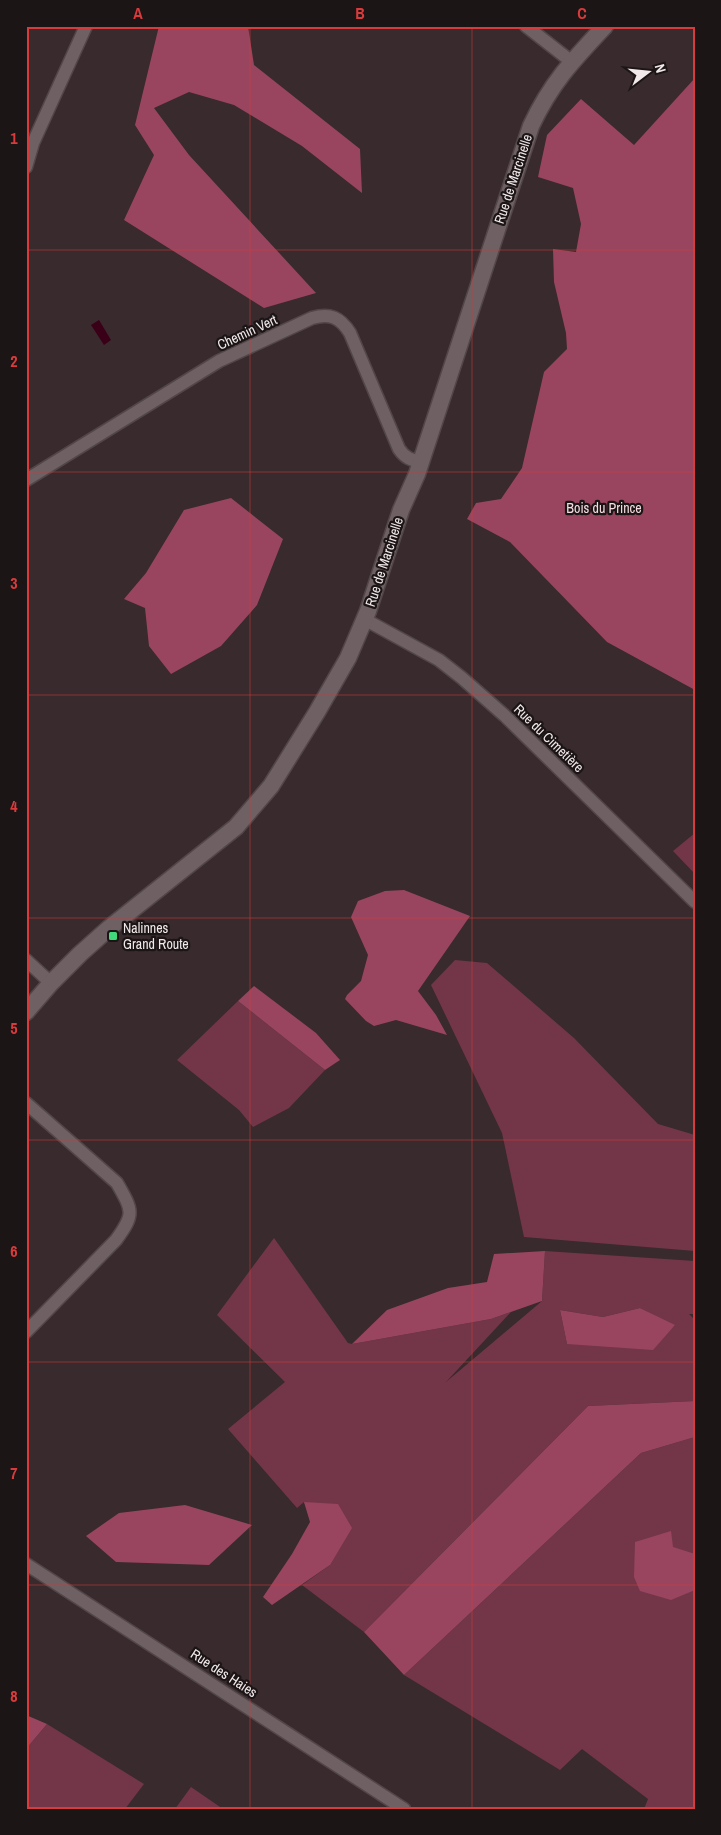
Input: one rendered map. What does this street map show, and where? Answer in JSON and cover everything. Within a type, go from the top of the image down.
[{"type":"street","points":[[26,167],[33,143],[86,26]]},
{"type":"street","points":[[526,26],[572,62]]},
{"type":"street","name":"Rue de Marcinelle","points":[[26,1012],[51,983],[100,936],[229,832],[255,806],[276,779],[317,712],[348,658],[364,619],[401,510],[411,491],[529,131],[545,97],[572,62],[605,26]]},
{"type":"street","name":"Chemin Vert","points":[[26,480],[219,361],[322,315],[338,318],[344,324],[350,333],[399,449],[409,459],[421,462]]},
{"type":"street","name":"Rue du Cimetière","points":[[364,619],[439,660],[462,678],[504,715],[695,902]]},
{"type":"street","points":[[26,960],[51,983]]},
{"type":"street","points":[[26,1103],[117,1183],[126,1198],[130,1211],[128,1222],[116,1240],[26,1332]]},
{"type":"street","name":"Rue des Haies","points":[[26,1564],[259,1713],[404,1809]]},
{"type":"shaded area","points":[[99,320],[111,340],[104,345],[91,325]]},
{"type":"shaded area","points":[[695,833],[695,874],[673,851]]},
{"type":"shaded area","points":[[455,960],[487,963],[574,1038],[658,1124],[695,1135],[695,1251],[524,1237],[502,1133],[431,985]]},
{"type":"shaded area","points":[[238,1001],[325,1070],[289,1108],[253,1127],[239,1110],[177,1060]]},
{"type":"shaded area","points":[[274,1238],[348,1343],[352,1344],[491,1319],[511,1312],[446,1382],[542,1301],[545,1251],[695,1261],[695,1314],[689,1314],[695,1320],[695,1401],[588,1406],[364,1632],[302,1585],[330,1565],[304,1502],[297,1508],[228,1429],[285,1382],[217,1315]],"holes":[[[640,1308],[675,1326],[567,1344],[560,1310],[603,1317]]]},
{"type":"shaded area","points":[[695,1437],[695,1809],[644,1809],[648,1799],[582,1749],[560,1770],[404,1675],[641,1453]]},
{"type":"shaded area","points":[[47,1724],[144,1784],[125,1809],[26,1809],[26,1749]]},
{"type":"shaded area","points":[[191,1787],[223,1809],[175,1809]]},
{"type":"green space","points":[[159,26],[248,26],[254,65],[360,149],[362,193],[302,146],[234,105],[189,92],[154,108],[189,155],[316,293],[264,308],[124,220],[154,155],[135,125]]},
{"type":"green space","name":"Bois du Prince","points":[[695,78],[695,690],[607,642],[510,542],[467,519],[476,503],[501,499],[522,468],[544,372],[567,349],[566,333],[554,282],[553,249],[576,252],[581,224],[573,188],[538,177],[547,135],[581,99],[634,145]]},
{"type":"green space","points":[[231,498],[283,539],[257,605],[221,646],[171,674],[149,646],[145,608],[124,599],[146,573],[184,510]]},
{"type":"green space","points":[[404,890],[470,916],[418,991],[436,1015],[447,1035],[396,1020],[374,1026],[366,1021],[345,999],[361,981],[368,955],[351,917],[358,901],[385,891]]},
{"type":"green space","points":[[254,986],[316,1033],[340,1060],[325,1070],[238,1001]]},
{"type":"green space","points":[[545,1251],[542,1301],[491,1319],[352,1344],[387,1310],[448,1288],[487,1282],[494,1254]]},
{"type":"green space","points":[[640,1308],[675,1325],[653,1350],[567,1344],[560,1310],[603,1317]]},
{"type":"green space","points":[[695,1401],[695,1437],[641,1453],[404,1675],[364,1632],[588,1406]]},
{"type":"green space","points":[[304,1502],[338,1504],[352,1528],[330,1565],[272,1605],[263,1597],[292,1554],[310,1522]]},
{"type":"green space","points":[[185,1505],[252,1525],[209,1565],[116,1562],[86,1536],[119,1513]]},
{"type":"green space","points":[[671,1531],[673,1547],[695,1554],[695,1590],[671,1600],[640,1591],[634,1577],[635,1542]]},
{"type":"green space","points":[[26,1715],[47,1724],[26,1749]]},
{"type":"place","name":"Nalinnes Grand Route","points":[[113,936]]}]
